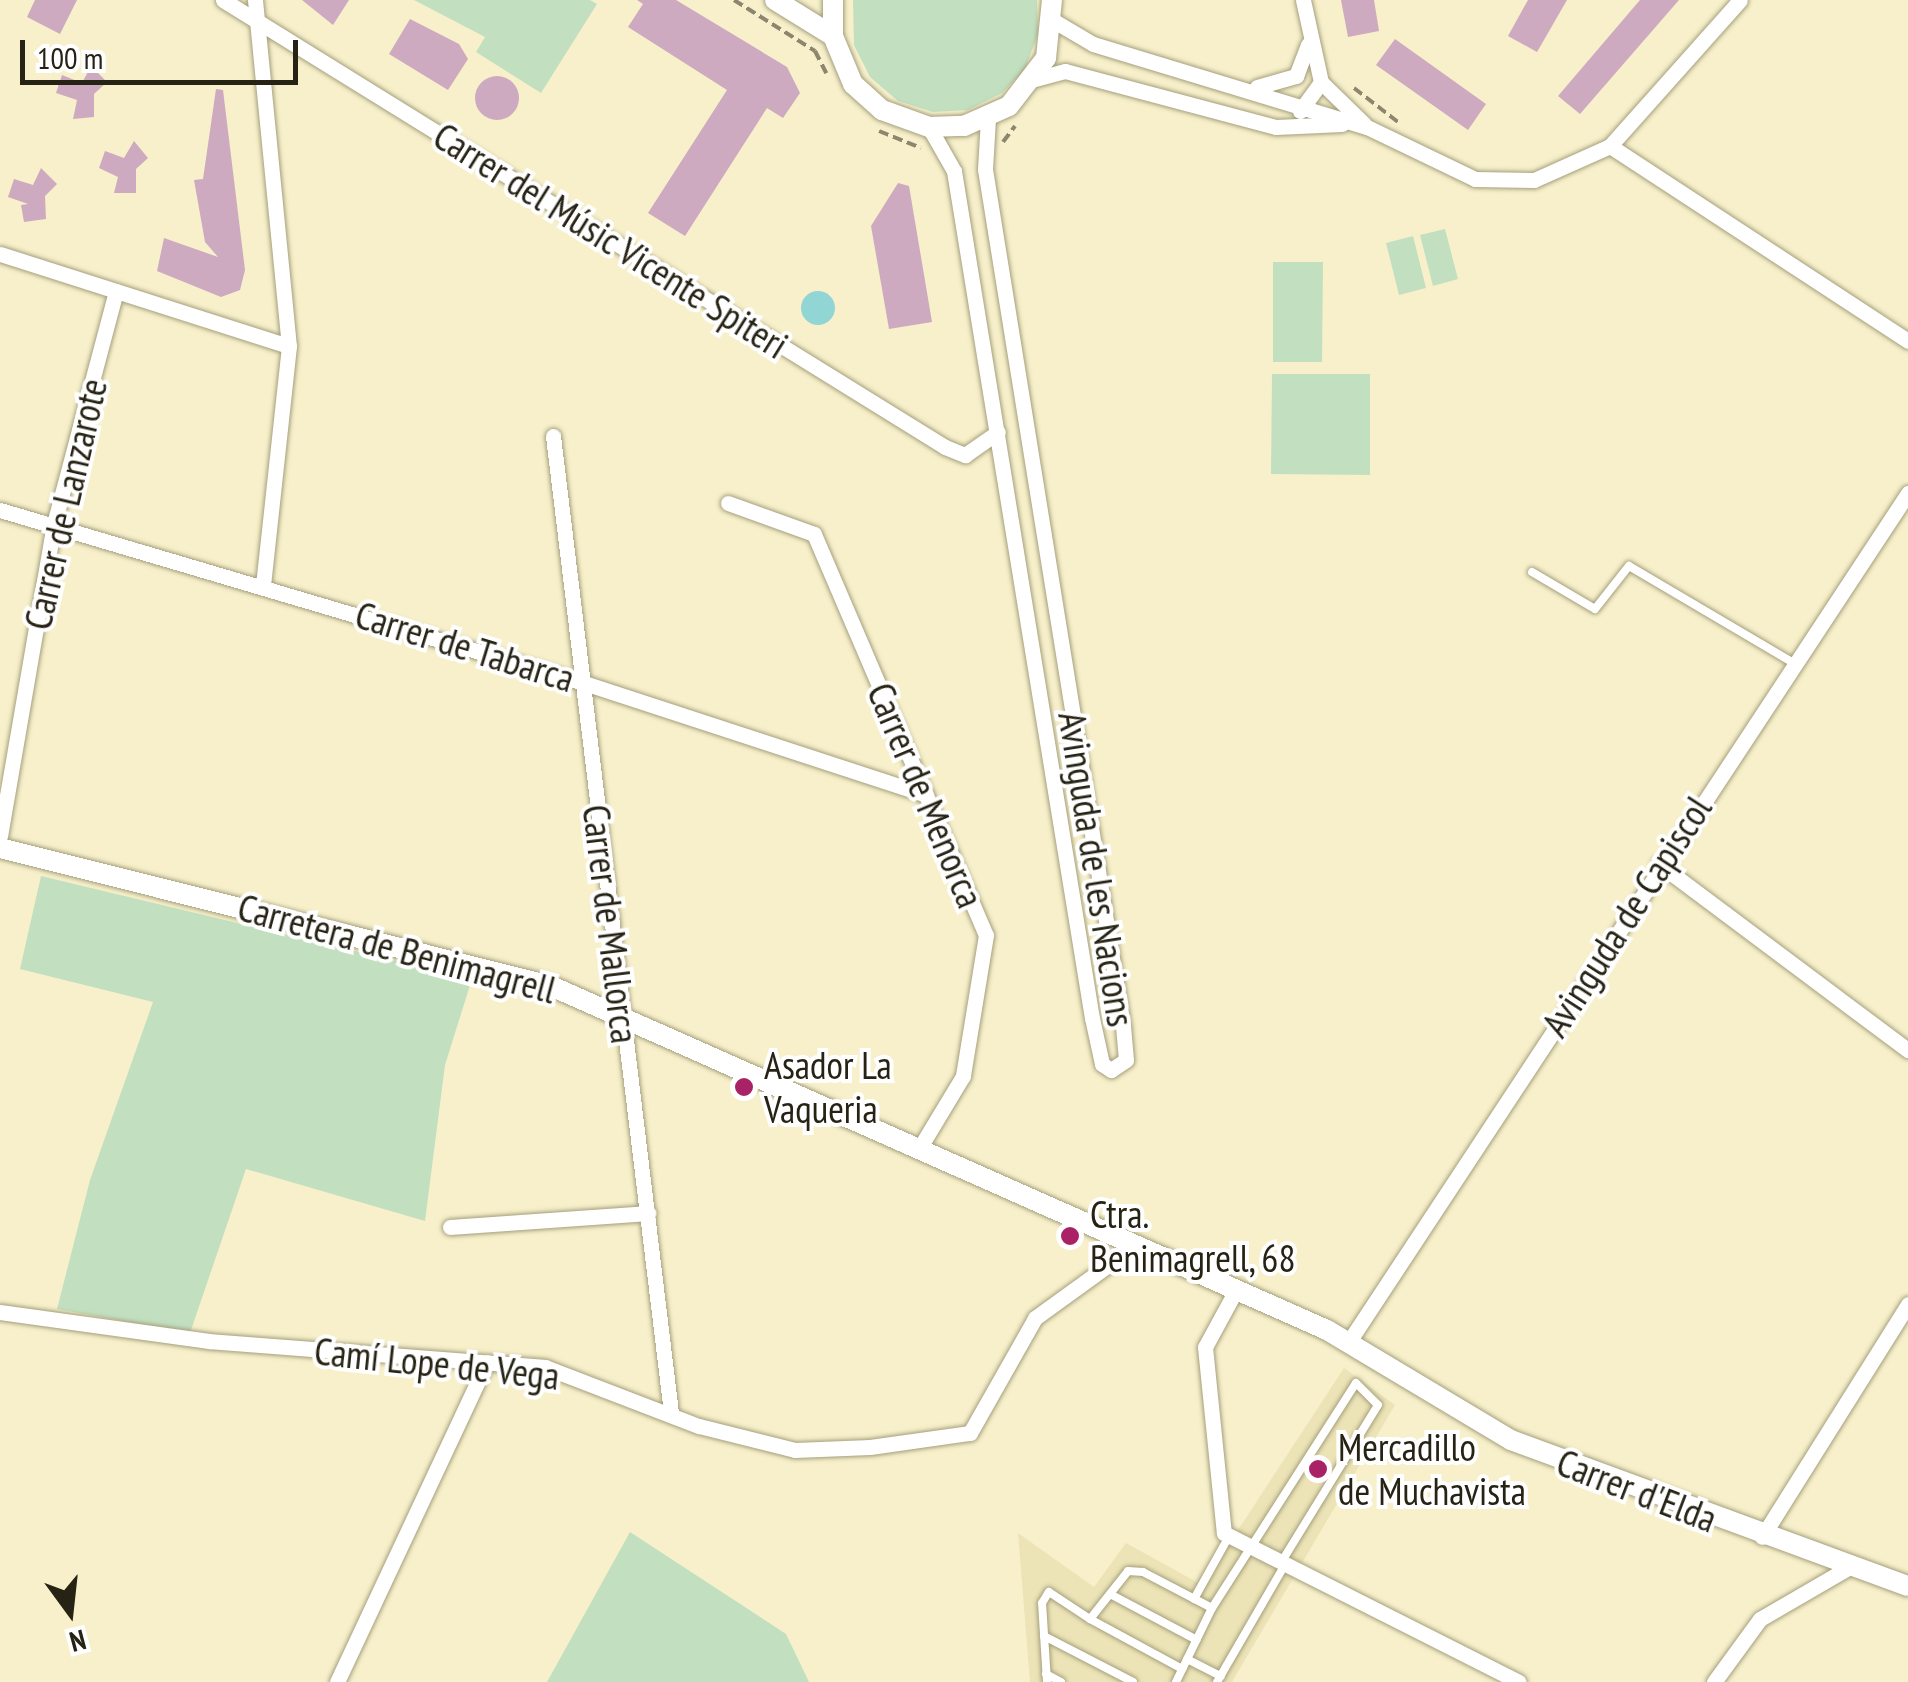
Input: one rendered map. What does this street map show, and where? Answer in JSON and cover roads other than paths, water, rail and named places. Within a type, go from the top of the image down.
[{"type":"street","name":"Carrer del Músic Vicente Spiteri","points":[[223,0],[946,447],[965,455],[998,432]]},
{"type":"street","points":[[255,0],[289,346],[264,585]]},
{"type":"street","points":[[775,0],[833,36]]},
{"type":"street","points":[[833,0],[833,36],[853,84],[882,110],[929,128],[988,118],[1035,79],[1065,71],[1269,125],[1367,127]]},
{"type":"street","points":[[1303,0],[1321,82],[1367,127]]},
{"type":"street","points":[[1035,79],[1053,10],[1093,44],[1367,127],[1475,179],[1534,180],[1610,146],[1740,0]]},
{"type":"street","points":[[1242,88],[1276,87],[1296,76],[1307,58],[1309,30]]},
{"type":"street","points":[[1269,125],[1307,108],[1321,82]]},
{"type":"street","name":"Avinguda de les Nacions","points":[[929,128],[954,171],[1092,1018],[1102,1064],[1111,1070],[1126,1060],[1123,1026],[985,163],[988,118]]},
{"type":"street","points":[[1610,146],[1908,341]]},
{"type":"street","points":[[0,254],[289,346]]},
{"type":"street","name":"Carrer de Lanzarote","points":[[0,836],[54,524],[116,291]]},
{"type":"street","name":"Carrer de Mallorca","points":[[553,436],[671,1412]]},
{"type":"street","name":"Avinguda de Capiscol","points":[[1348,1343],[1659,864],[1908,493]]},
{"type":"street","name":"Carrer de Menorca","points":[[728,503],[814,534],[986,935],[962,1076],[922,1144]]},
{"type":"street","name":"Carrer de Tabarca","points":[[0,510],[264,585],[581,682],[926,795]]},
{"type":"street","name":"Carretera de Benimagrell","points":[[0,848],[466,960],[622,1016],[922,1144],[1109,1235]]},
{"type":"street","points":[[1659,864],[1908,1050]]},
{"type":"street","points":[[450,1228],[649,1213]]},
{"type":"street","name":"Carrer d'Elda","points":[[1109,1235],[1348,1343],[1511,1440],[1762,1538],[1908,1586]]},
{"type":"street","name":"Camí Lope de Vega","points":[[0,1312],[209,1341],[545,1367],[671,1412],[795,1450],[970,1433],[1035,1318],[1134,1247]]},
{"type":"street","points":[[1236,1290],[1206,1348],[1229,1536],[1519,1682]]},
{"type":"street","points":[[1762,1538],[1908,1304]]},
{"type":"street","points":[[337,1682],[487,1362]]},
{"type":"street","points":[[1714,1682],[1760,1619],[1848,1568]]},
{"type":"lane","points":[[1532,572],[1595,609],[1629,566],[1794,663]]},
{"type":"lane","points":[[1176,1682],[1187,1659],[1197,1640],[1212,1608],[1249,1545],[1356,1383],[1378,1405],[1219,1679],[1187,1659]]},
{"type":"lane","points":[[1194,1599],[1229,1536]]},
{"type":"lane","points":[[1090,1619],[1128,1571],[1212,1608]]},
{"type":"lane","points":[[1061,1682],[1046,1678],[1044,1636],[1049,1592],[1182,1670]]},
{"type":"lane","points":[[1110,1594],[1197,1640]]},
{"type":"lane","points":[[1044,1636],[1132,1682]]},
{"type":"water","points":[[818,291],[830,296],[835,308],[830,320],[818,325],[806,320],[801,308],[806,296]]},
{"type":"place","name":"Asador La Vaqueria","points":[[744,1087]]},
{"type":"place","name":"Ctra. Benimagrell, 68","points":[[1070,1236]]},
{"type":"place","name":"Mercadillo de Muchavista","points":[[1318,1469]]}]
